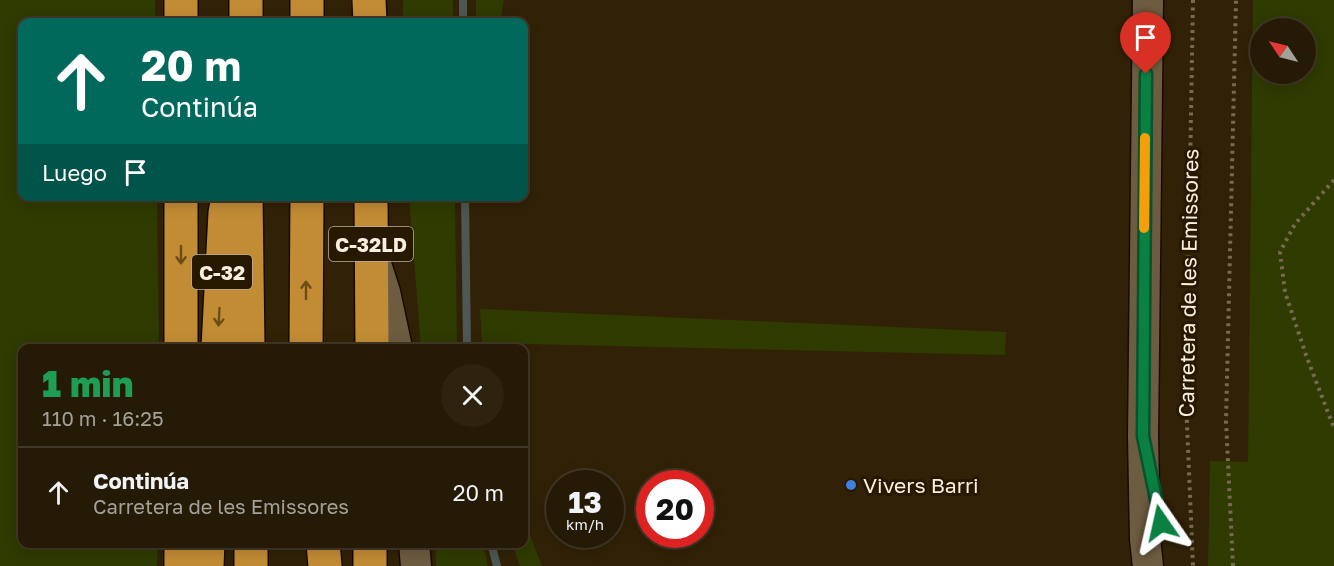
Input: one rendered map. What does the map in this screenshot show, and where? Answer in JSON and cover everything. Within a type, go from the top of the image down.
[{"type":"highway","points":[[181,0],[181,18]]},
{"type":"highway","points":[[246,0],[246,18]]},
{"type":"highway","points":[[307,0],[307,18]]},
{"type":"highway","points":[[369,0],[370,18]]},
{"type":"highway","points":[[181,201],[181,344]]},
{"type":"highway","name":"C-32","points":[[218,344],[227,201]]},
{"type":"highway","name":"C-32","points":[[246,201],[248,344]]},
{"type":"highway","points":[[306,344],[307,201]]},
{"type":"highway","name":"C-32LD","points":[[371,201],[372,344]]},
{"type":"highway","points":[[181,548],[181,566]]},
{"type":"highway","points":[[207,566],[208,548]]},
{"type":"highway","points":[[251,548],[251,566]]},
{"type":"highway","points":[[308,548],[308,566]]},
{"type":"highway","points":[[323,548],[325,566]]},
{"type":"highway","points":[[370,548],[370,566]]},
{"type":"street","name":"Carretera de les Emissores","points":[[1148,0],[1143,436],[1145,539],[1148,566]]},
{"type":"street","points":[[371,250],[385,292],[396,344]]},
{"type":"street","points":[[1143,436],[1169,566]]},
{"type":"street","points":[[414,548],[416,566]]},
{"type":"path","name":"Carretera de les Emissores","points":[[1193,0],[1186,401],[1193,566]]},
{"type":"path","points":[[1233,566],[1226,422],[1236,0]]},
{"type":"path","points":[[1334,180],[1294,224],[1280,252],[1286,292],[1306,356],[1334,428]]},
{"type":"green space","points":[[0,0],[155,0],[155,18],[18,18],[18,201],[157,201],[159,344],[18,344],[18,548],[158,548],[157,566],[0,566]]},
{"type":"green space","points":[[403,0],[453,0],[453,18],[403,18]]},
{"type":"green space","points":[[476,0],[504,0],[501,18],[476,18]]},
{"type":"green space","points":[[1253,0],[1334,0],[1334,566],[1208,566],[1210,461],[1248,462],[1252,84],[1316,84],[1316,18],[1253,18]]},
{"type":"green space","points":[[409,201],[455,201],[457,344],[421,344]]},
{"type":"green space","points":[[480,309],[1006,332],[1005,355],[482,343]]},
{"type":"green space","points":[[528,530],[542,566],[520,566],[514,548],[528,548]]},
{"type":"green space","points":[[435,548],[484,548],[488,566],[436,566]]},
{"type":"waterway","points":[[463,0],[463,18]]},
{"type":"waterway","points":[[465,201],[467,344]]},
{"type":"waterway","points":[[492,548],[497,566]]},
{"type":"slow traffic","points":[[1144,228],[1145,138]]},
{"type":"place","name":"Vivers Barri","points":[[851,485]]},
{"type":"route","points":[[1146,74],[1143,436],[1161,523]]}]
